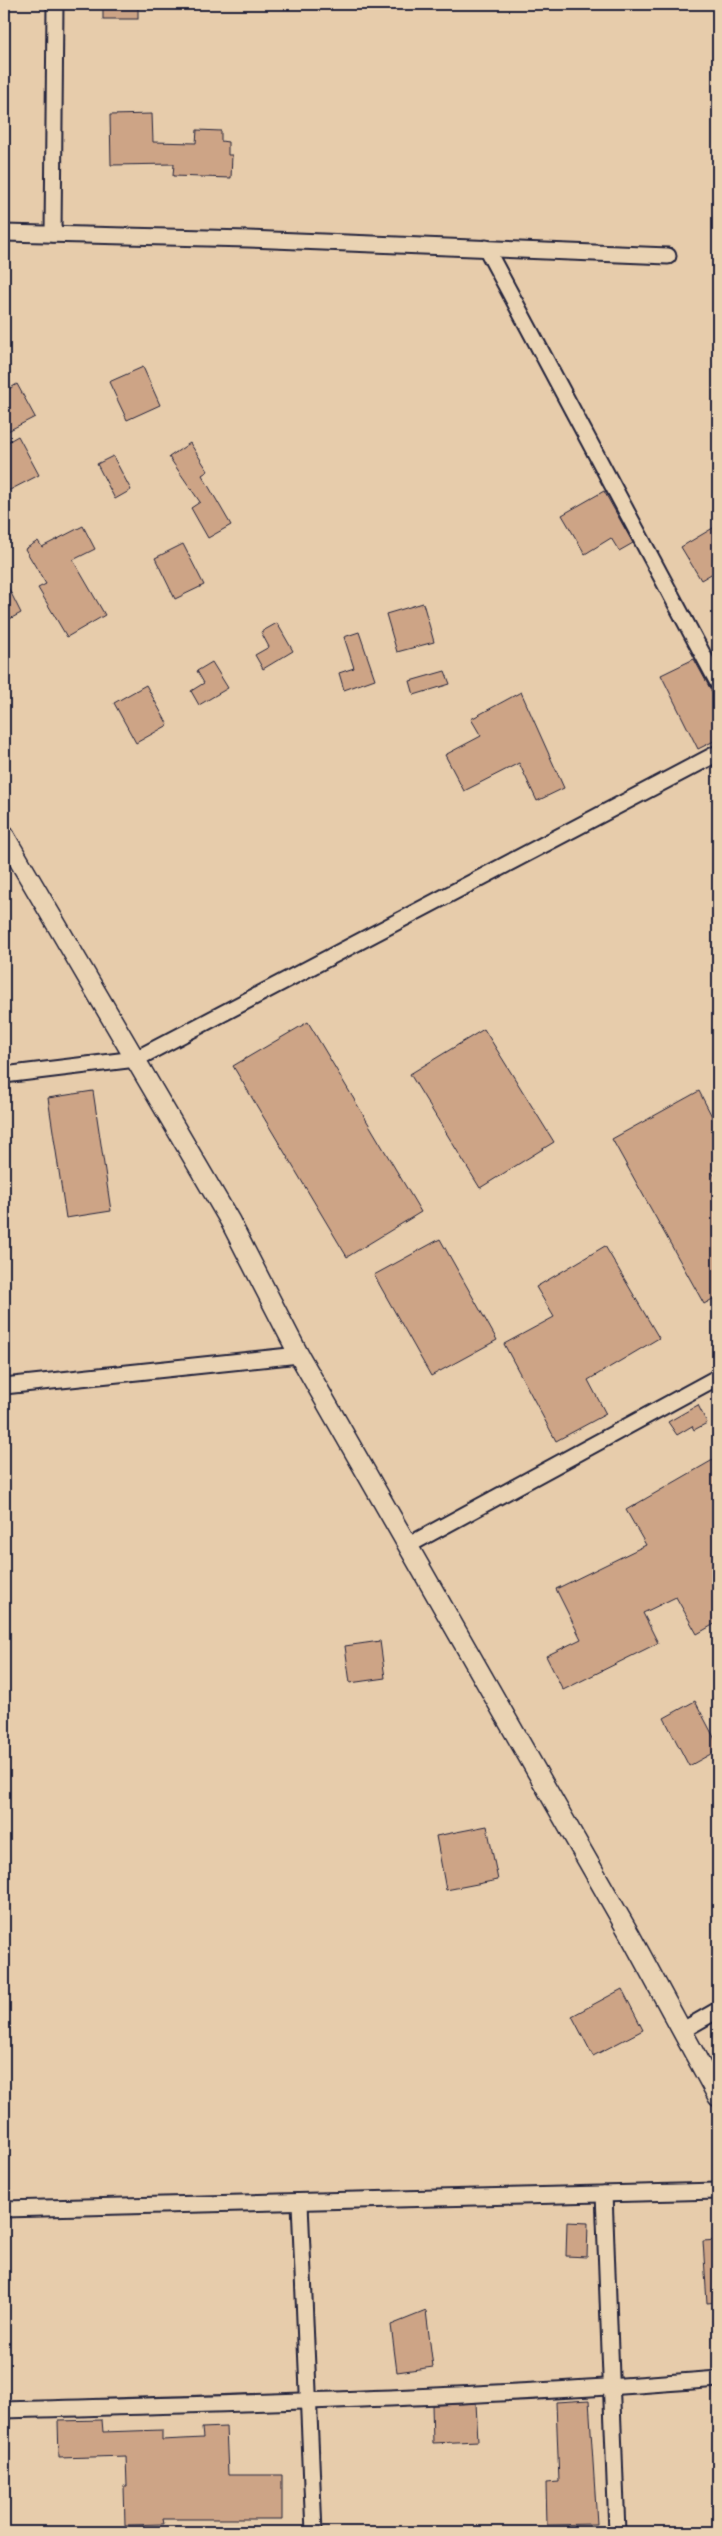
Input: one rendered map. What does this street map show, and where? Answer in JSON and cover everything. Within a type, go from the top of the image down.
[{"type":"street","points":[[53,234],[55,4]]},
{"type":"street","points":[[4,233],[486,248],[668,256]]},
{"type":"street","points":[[486,248],[718,683]]},
{"type":"street","points":[[4,1075],[136,1059],[718,753]]},
{"type":"street","points":[[4,835],[230,1221],[299,1355],[683,2030],[718,2097]]},
{"type":"street","points":[[4,1386],[299,1355]]},
{"type":"street","points":[[407,1546],[718,1378]]},
{"type":"street","points":[[683,2030],[718,2010]]},
{"type":"street","points":[[4,2209],[718,2191]]},
{"type":"street","points":[[604,2194],[613,2388],[617,2532]]},
{"type":"street","points":[[300,2203],[314,2532]]},
{"type":"street","points":[[4,2410],[309,2401],[613,2388],[718,2379]]},
{"type":"building","points":[[103,4],[138,4],[138,19],[103,19]]},
{"type":"building","points":[[152,114],[153,142],[196,143],[197,130],[221,131],[221,141],[228,142],[228,155],[232,155],[231,178],[173,176],[174,164],[111,165],[110,115]]},
{"type":"building","points":[[143,367],[160,405],[127,420],[109,382]]},
{"type":"building","points":[[17,384],[35,417],[4,433],[4,392]]},
{"type":"building","points":[[18,436],[39,475],[4,493],[4,444]]},
{"type":"building","points":[[190,443],[208,471],[202,475],[231,525],[208,538],[191,508],[200,502],[169,457]]},
{"type":"building","points":[[113,456],[131,490],[115,499],[97,464]]},
{"type":"building","points":[[604,491],[633,543],[619,551],[611,538],[585,554],[562,515]]},
{"type":"building","points":[[718,525],[718,570],[701,580],[681,547]]},
{"type":"building","points":[[83,526],[95,549],[73,560],[105,615],[67,637],[38,588],[46,584],[25,549],[38,541],[42,547]]},
{"type":"building","points":[[183,544],[204,585],[175,599],[155,558]]},
{"type":"building","points":[[4,579],[21,613],[4,622]]},
{"type":"building","points":[[423,603],[434,642],[397,652],[386,614]]},
{"type":"building","points":[[277,623],[293,651],[263,669],[255,655],[269,647],[261,632]]},
{"type":"building","points":[[359,632],[375,679],[344,690],[339,673],[354,668],[344,637]]},
{"type":"building","points":[[694,659],[718,703],[718,739],[698,749],[661,675]]},
{"type":"building","points":[[212,662],[228,688],[199,705],[191,691],[204,683],[197,671]]},
{"type":"building","points":[[445,671],[450,684],[414,695],[410,681]]},
{"type":"building","points":[[146,685],[168,725],[136,743],[114,703]]},
{"type":"building","points":[[521,692],[564,788],[537,801],[519,763],[464,791],[445,755],[481,736],[471,719]]},
{"type":"building","points":[[308,1022],[421,1212],[347,1257],[233,1066]]},
{"type":"building","points":[[484,1029],[554,1142],[480,1188],[410,1074]]},
{"type":"building","points":[[93,1091],[111,1211],[66,1218],[48,1098]]},
{"type":"building","points":[[699,1091],[718,1128],[718,1168],[712,1172],[718,1181],[718,1296],[704,1304],[612,1139]]},
{"type":"building","points":[[440,1239],[497,1340],[431,1376],[374,1275]]},
{"type":"building","points":[[605,1246],[659,1338],[588,1380],[606,1414],[556,1441],[504,1344],[554,1317],[536,1287]]},
{"type":"building","points":[[698,1405],[707,1423],[694,1430],[692,1426],[677,1435],[668,1422]]},
{"type":"building","points":[[718,1457],[718,1622],[697,1634],[676,1597],[643,1613],[658,1643],[563,1690],[546,1656],[581,1639],[556,1589],[646,1545],[626,1510]]},
{"type":"building","points":[[380,1641],[385,1678],[350,1683],[345,1646]]},
{"type":"building","points":[[695,1701],[718,1745],[718,1750],[689,1766],[664,1718]]},
{"type":"building","points":[[487,1826],[498,1880],[446,1890],[436,1836]]},
{"type":"building","points":[[622,1989],[643,2030],[593,2056],[572,2016]]},
{"type":"building","points":[[567,2222],[588,2223],[587,2257],[566,2256]]},
{"type":"building","points":[[718,2240],[718,2302],[707,2303],[703,2241]]},
{"type":"building","points":[[426,2311],[433,2367],[397,2372],[391,2325]]},
{"type":"building","points":[[589,2400],[597,2524],[547,2525],[546,2483],[559,2482],[556,2402]]},
{"type":"building","points":[[476,2403],[478,2441],[433,2443],[432,2405]]},
{"type":"building","points":[[102,2420],[103,2432],[162,2430],[162,2440],[203,2438],[202,2428],[226,2427],[228,2475],[282,2475],[282,2519],[163,2519],[164,2524],[125,2525],[124,2486],[127,2486],[126,2456],[59,2458],[58,2421]]}]
